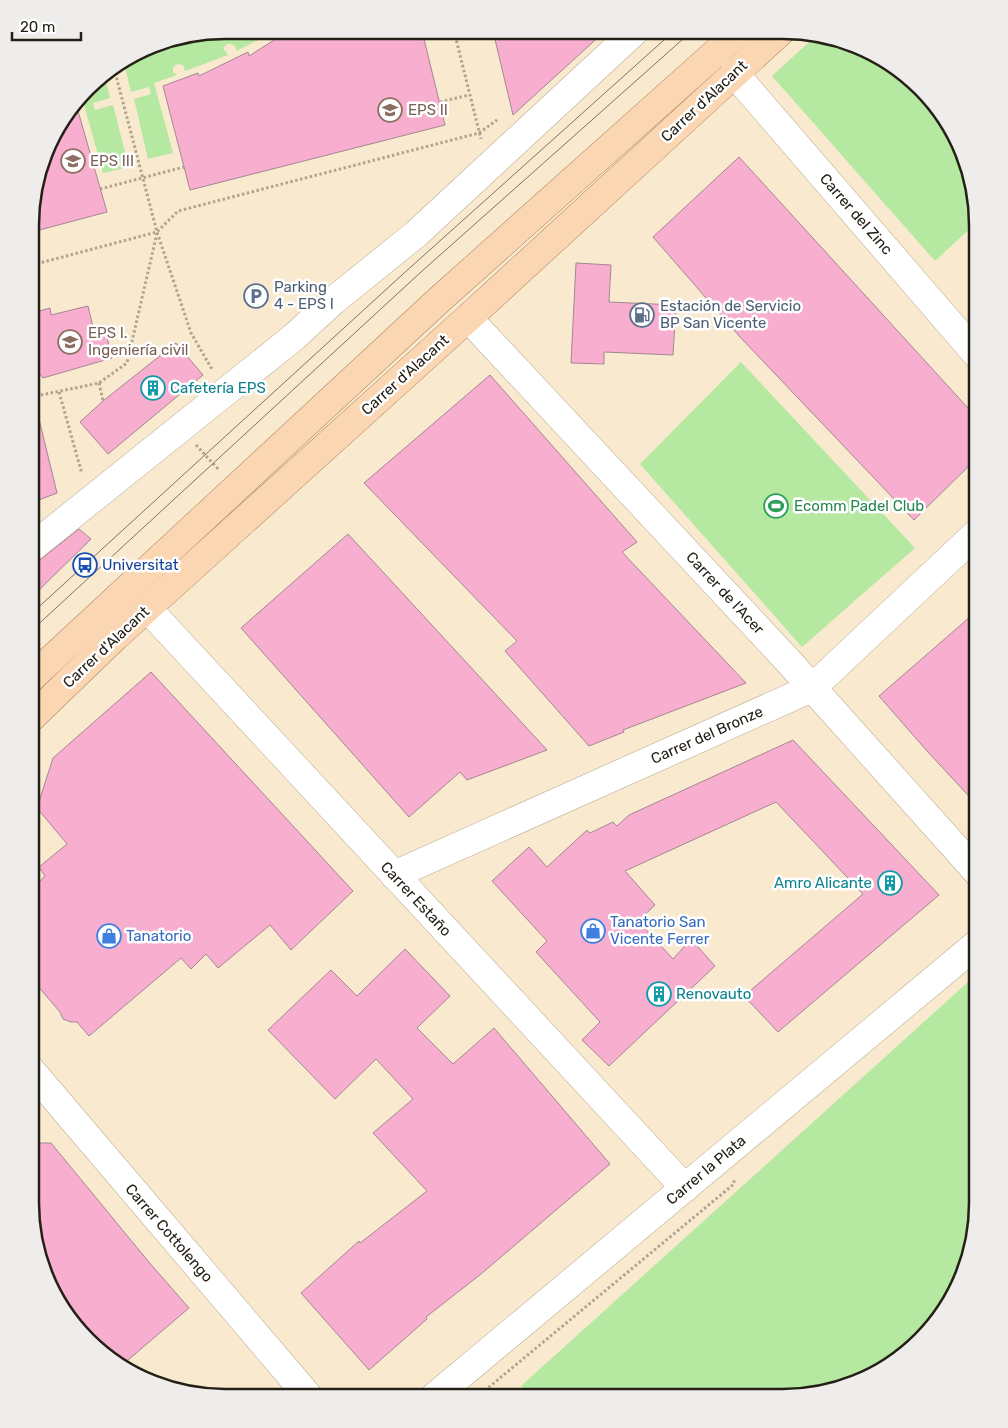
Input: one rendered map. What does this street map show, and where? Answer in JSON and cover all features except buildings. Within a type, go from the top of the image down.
[{"type":"main road","name":"Carrer d'Alacant","points":[[39,671],[448,292],[731,39]]},
{"type":"main road","name":"Carrer d'Alacant","points":[[39,710],[115,637],[468,318],[772,39]]},
{"type":"street","points":[[39,542],[280,349],[333,301],[416,234],[626,39]]},
{"type":"street","name":"Carrer del Zinc","points":[[734,73],[969,346]]},
{"type":"street","name":"Carrer de l'Acer","points":[[468,318],[791,664],[969,863]]},
{"type":"street","name":"Carrer del Bronze","points":[[394,875],[812,688],[969,540]]},
{"type":"street","name":"Carrer Estaño","points":[[148,609],[685,1188]]},
{"type":"street","name":"Carrer la Plata","points":[[444,1389],[969,951]]},
{"type":"street","name":"Carrer Cottolengo","points":[[40,1098],[302,1389]]},
{"type":"path","points":[[456,39],[479,132]]},
{"type":"path","points":[[116,74],[157,232],[191,333],[214,374]]},
{"type":"path","points":[[440,102],[469,94]]},
{"type":"path","points":[[39,263],[157,232],[178,211],[479,132],[497,120]]},
{"type":"path","points":[[100,189],[184,167]]},
{"type":"path","points":[[39,396],[99,383],[127,363],[157,232]]},
{"type":"path","points":[[99,383],[103,401]]},
{"type":"path","points":[[59,392],[82,474]]},
{"type":"path","points":[[196,445],[218,469]]},
{"type":"green space","points":[[260,39],[236,51],[236,47],[232,44],[227,44],[223,48],[228,55],[185,71],[183,65],[178,64],[173,67],[173,72],[177,75],[154,83],[173,153],[148,159],[134,99],[151,94],[149,87],[131,92],[125,68],[154,53],[177,45],[201,40]]},
{"type":"green space","points":[[811,41],[854,53],[887,70],[896,77],[923,102],[938,121],[950,143],[966,189],[969,229],[935,261],[772,76]]},
{"type":"green space","points":[[106,82],[110,98],[93,103],[95,110],[113,105],[129,167],[103,173],[84,104]]},
{"type":"green space","name":"Ecomm Padel Club","points":[[741,362],[915,548],[802,647],[640,464]]},
{"type":"green space","points":[[969,981],[968,1227],[963,1251],[950,1285],[938,1307],[915,1335],[887,1358],[865,1370],[831,1383],[807,1388],[525,1389],[521,1386]]},
{"type":"tram line","points":[[39,607],[403,274],[665,39]]},
{"type":"tram line","points":[[39,624],[421,272],[683,39]]},
{"type":"place","name":"EPS II","points":[[390,110]]},
{"type":"place","name":"EPS III","points":[[73,161]]},
{"type":"place","name":"Parking 4 - EPS I","points":[[256,296]]},
{"type":"place","name":"Estación de Servicio BP San Vicente","points":[[642,315]]},
{"type":"place","name":"EPS I. Ingeniería civil","points":[[70,342]]},
{"type":"place","name":"Cafetería EPS","points":[[153,388]]},
{"type":"place","name":"Ecomm Padel Club","points":[[776,506]]},
{"type":"place","name":"Universitat","points":[[85,565]]},
{"type":"place","name":"Amro Alicante","points":[[890,883]]},
{"type":"place","name":"Tanatorio San Vicente Ferrer","points":[[593,931]]},
{"type":"place","name":"Tanatorio","points":[[109,936]]},
{"type":"place","name":"Renovauto","points":[[659,994]]}]
